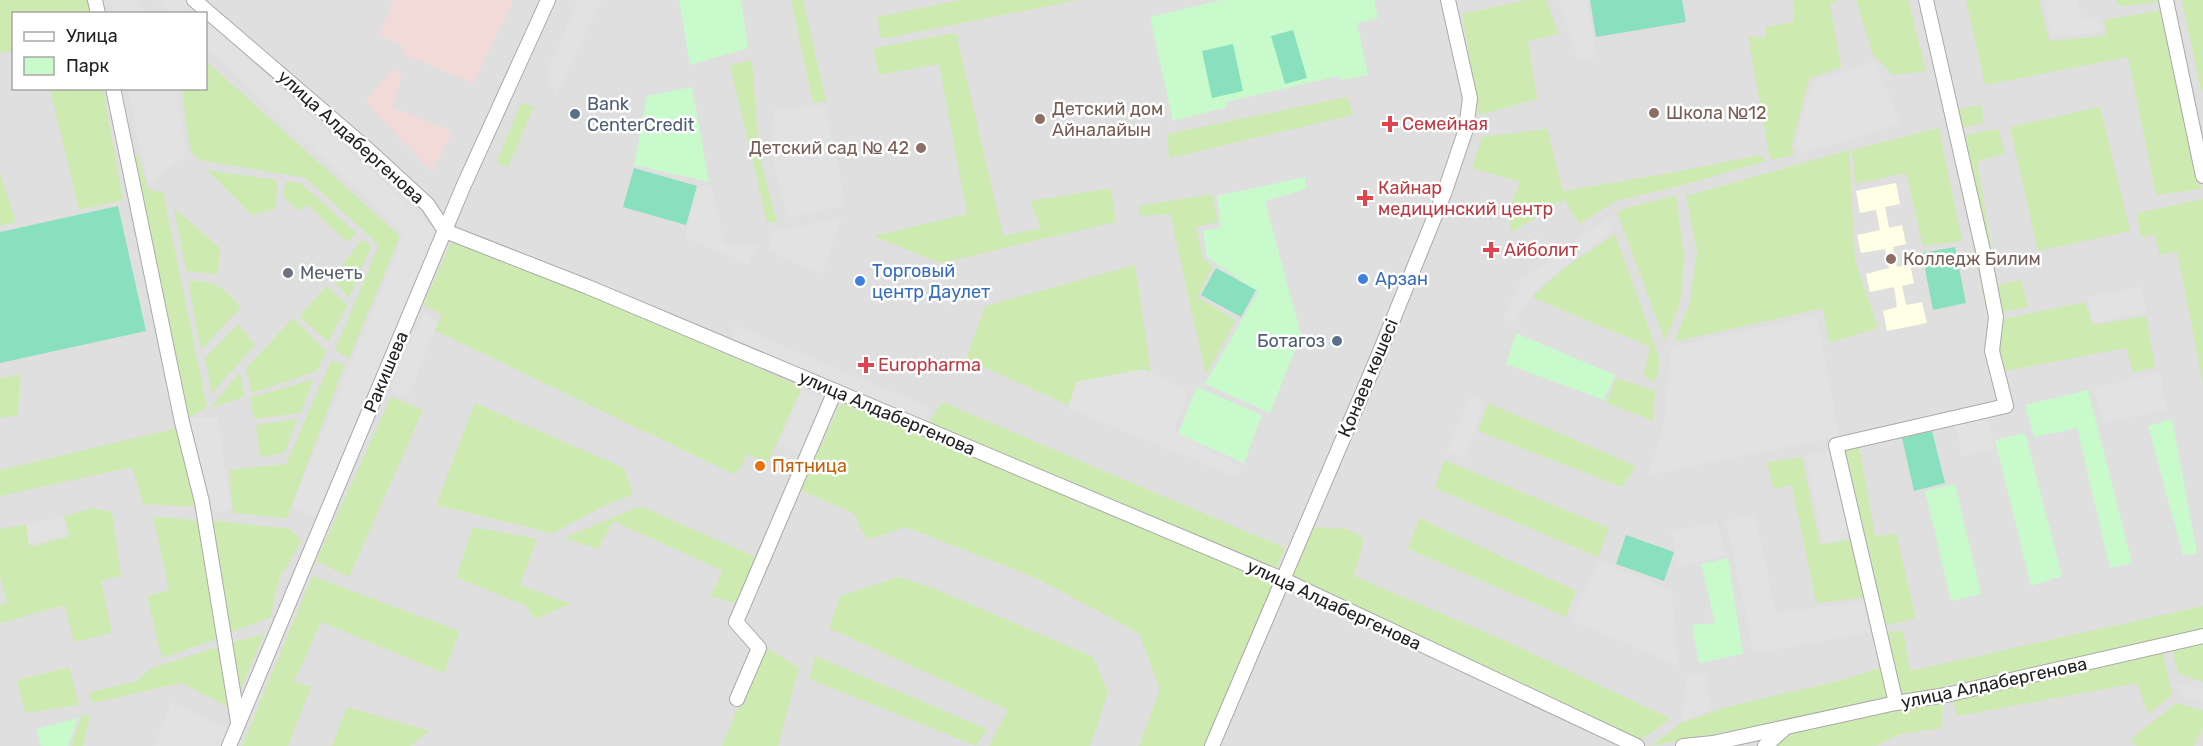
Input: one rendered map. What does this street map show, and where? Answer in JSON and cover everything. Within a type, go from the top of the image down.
[{"type":"street","name":"улица Алдабергенова","points":[[194,0],[365,147],[428,205],[445,231],[572,280],[1282,579],[1637,746]]},
{"type":"street","name":"Ракишева","points":[[229,746],[445,231],[548,0]]},
{"type":"street","name":"Қонаев көшесі","points":[[1212,746],[1377,359],[1445,191],[1466,129],[1470,98],[1448,0]]},
{"type":"street","points":[[1896,703],[1836,445],[2007,406],[1992,351],[1996,317],[1984,255],[1926,0]]},
{"type":"street","points":[[2166,0],[2203,176]]},
{"type":"street","points":[[113,90],[182,422],[202,502],[238,724]]},
{"type":"street","points":[[737,699],[759,648],[736,622],[835,391]]},
{"type":"street","name":"улица Алдабергенова","points":[[1683,746],[1946,695],[2203,636]]},
{"type":"street","name":"улица Алдабергенова","points":[[1765,746],[1785,728]]},
{"type":"shaded area","points":[[0,0],[2203,0],[2203,746],[0,746]]},
{"type":"shaded area","points":[[110,0],[132,0],[147,12],[113,12]]},
{"type":"shaded area","points":[[156,0],[183,0],[197,12],[169,12]]},
{"type":"shaded area","points":[[394,0],[513,0],[473,83],[402,54],[404,46],[379,35]]},
{"type":"shaded area","points":[[578,0],[602,0],[555,97],[547,73]]},
{"type":"shaded area","points":[[1558,0],[1587,0],[1597,57],[1579,61]]},
{"type":"shaded area","points":[[2043,0],[2078,0],[2082,20],[2099,17],[2102,32],[2051,37]]},
{"type":"shaded area","points":[[207,21],[443,237],[324,522],[292,506],[404,234],[207,48]]},
{"type":"shaded area","points":[[1875,62],[1901,124],[1802,153],[1795,147],[1812,81]]},
{"type":"shaded area","points":[[393,69],[402,75],[392,107],[452,132],[432,172],[365,101]]},
{"type":"shaded area","points":[[128,90],[177,90],[186,155],[148,185]]},
{"type":"shaded area","points":[[825,106],[846,205],[789,218],[771,156],[774,109]]},
{"type":"shaded area","name":"Колледж Билим","points":[[1896,183],[1900,204],[1885,207],[1889,228],[1902,225],[1906,244],[1893,247],[1897,267],[1910,264],[1914,283],[1902,286],[1906,305],[1922,302],[1927,323],[1887,331],[1883,311],[1897,307],[1894,287],[1870,292],[1866,274],[1889,268],[1885,249],[1861,253],[1857,235],[1880,230],[1876,210],[1860,213],[1856,191]]},
{"type":"shaded area","points":[[697,186],[711,186],[725,245],[757,245],[748,264],[685,237]]},
{"type":"shaded area","points":[[842,218],[823,274],[768,251],[772,232]]},
{"type":"shaded area","points":[[1607,218],[1613,230],[1539,287],[1513,322],[1503,318],[1521,281]]},
{"type":"shaded area","points":[[2141,287],[2146,312],[2094,323],[2087,297]]},
{"type":"shaded area","points":[[424,312],[438,322],[408,398],[390,389]]},
{"type":"shaded area","points":[[1817,316],[1839,436],[1648,475],[1664,423],[1671,347]]},
{"type":"shaded area","points":[[735,326],[930,408],[922,424],[728,342]]},
{"type":"shaded area","points":[[1144,369],[1188,391],[1174,431],[1242,468],[1239,478],[1068,408],[1076,382]]},
{"type":"shaded area","points":[[2160,373],[2167,410],[2103,422],[2094,388]]},
{"type":"shaded area","points":[[803,390],[828,402],[803,455],[778,444]]},
{"type":"shaded area","points":[[1470,396],[1484,402],[1466,459],[1446,451]]},
{"type":"shaded area","points":[[1986,411],[1994,448],[1962,456],[1953,418]]},
{"type":"shaded area","points":[[188,418],[218,418],[231,510],[210,512]]},
{"type":"shaded area","points":[[1835,448],[1858,535],[1823,543],[1805,456]]},
{"type":"shaded area","points":[[1755,516],[1776,613],[1870,600],[1877,631],[1754,653],[1726,521]]},
{"type":"shaded area","points":[[64,517],[67,537],[29,544],[26,524]]},
{"type":"shaded area","points":[[1717,522],[1725,556],[1679,566],[1671,531]]},
{"type":"shaded area","points":[[1598,561],[1672,590],[1678,666],[1572,620]]},
{"type":"shaded area","points":[[1709,673],[1707,690],[1712,709],[1681,721],[1687,676]]},
{"type":"shaded area","points":[[2177,682],[2203,689],[2203,702],[2181,696]]},
{"type":"shaded area","points":[[171,703],[231,730],[225,746],[155,746]]},
{"type":"green space","points":[[0,0],[88,0],[90,12],[12,12],[12,50],[0,53]]},
{"type":"green space","points":[[679,0],[741,0],[748,48],[690,65]]},
{"type":"green space","points":[[791,0],[803,0],[826,101],[813,103]]},
{"type":"green space","points":[[960,0],[1079,0],[881,39],[877,17]]},
{"type":"green space","points":[[1222,0],[1374,0],[1378,18],[1357,23],[1368,75],[1341,80],[1338,76],[1226,102],[1227,107],[1173,121],[1150,17]]},
{"type":"green space","points":[[1527,0],[1546,0],[1559,34],[1528,41],[1537,99],[1479,115],[1462,14]]},
{"type":"green space","points":[[1590,0],[1682,0],[1686,22],[1596,37]]},
{"type":"green space","points":[[1793,0],[1839,0],[1830,4],[1841,67],[1809,79],[1791,148],[1795,155],[1770,160],[1748,37],[1766,37],[1766,27],[1794,22]]},
{"type":"green space","points":[[1856,0],[1908,0],[1926,71],[1893,75],[1873,55]]},
{"type":"green space","points":[[1919,0],[1932,0],[1956,109],[1982,105],[1983,123],[1950,130]]},
{"type":"green space","points":[[1966,0],[2039,0],[2049,41],[2106,36],[2104,20],[2163,10],[2201,189],[2156,195],[2128,57],[1985,85]]},
{"type":"green space","points":[[2116,0],[2161,0],[2162,2],[2118,6]]},
{"type":"green space","points":[[2182,0],[2203,0],[2203,91],[2201,91]]},
{"type":"green space","points":[[1293,30],[1307,78],[1285,84],[1271,36]]},
{"type":"green space","points":[[956,33],[1003,236],[1041,228],[1030,201],[1111,188],[1116,222],[940,263],[873,236],[967,214],[939,64],[879,75],[873,48]]},
{"type":"green space","points":[[1233,44],[1243,91],[1212,98],[1202,51]]},
{"type":"green space","points":[[752,60],[759,154],[777,223],[767,222],[730,65]]},
{"type":"green space","points":[[207,62],[400,236],[349,359],[335,350],[379,245],[306,178],[199,160],[190,150],[182,90],[207,90]]},
{"type":"green space","points":[[692,87],[709,182],[634,165],[647,96]]},
{"type":"green space","points":[[50,90],[103,90],[123,200],[79,210]]},
{"type":"green space","points":[[1347,97],[1353,115],[1169,158],[1167,134]]},
{"type":"green space","points":[[521,103],[534,107],[508,167],[496,163]]},
{"type":"green space","points":[[2100,107],[2130,231],[2038,251],[2010,127]]},
{"type":"green space","points":[[1939,128],[1962,241],[1923,246],[1906,173],[1855,184],[1852,150]]},
{"type":"green space","points":[[1547,129],[1563,191],[1759,155],[1766,161],[1683,185],[1616,201],[1579,224],[1564,199],[1511,233],[1509,210],[1520,182],[1472,168],[1482,137]]},
{"type":"green space","points":[[1998,129],[2005,153],[1977,162],[1998,285],[2021,280],[2028,307],[1987,315],[1952,137]]},
{"type":"green space","points":[[1849,150],[1855,260],[1878,328],[1829,343],[1823,308],[1674,342],[1689,306],[1697,251],[1686,196]]},
{"type":"green space","points":[[129,154],[138,155],[148,190],[163,192],[207,408],[188,418]]},
{"type":"green space","points":[[634,168],[697,186],[686,225],[623,207]]},
{"type":"green space","points":[[207,170],[277,180],[276,209],[252,215]]},
{"type":"green space","points":[[0,173],[16,222],[0,226]]},
{"type":"green space","points":[[1305,177],[1306,189],[1265,201],[1301,335],[1270,413],[1205,384],[1258,292],[1207,257],[1203,230],[1221,228],[1217,196]]},
{"type":"green space","points":[[286,181],[302,184],[356,233],[347,242],[308,205],[299,211],[283,196]]},
{"type":"green space","points":[[1212,194],[1218,222],[1196,227],[1203,259],[1213,266],[1197,297],[1236,320],[1206,375],[1170,214],[1139,216],[1139,206]]},
{"type":"green space","points":[[1676,195],[1684,258],[1680,303],[1665,341],[1617,212]]},
{"type":"green space","points":[[2203,199],[2203,384],[2177,251],[2160,255],[2154,234],[2141,238],[2137,213]]},
{"type":"green space","points":[[118,206],[146,331],[0,363],[0,232]]},
{"type":"green space","points":[[174,208],[220,248],[218,274],[186,271]]},
{"type":"green space","points":[[1615,234],[1660,360],[1655,382],[1643,376],[1650,347],[1532,297],[1567,266]]},
{"type":"green space","points":[[454,236],[802,387],[768,462],[748,454],[735,475],[434,330],[442,314],[423,305]]},
{"type":"green space","points":[[362,239],[371,246],[349,298],[332,279]]},
{"type":"green space","points":[[1955,247],[1966,303],[1933,310],[1922,253]]},
{"type":"green space","points":[[1135,265],[1151,373],[1085,393],[1072,407],[966,359],[985,306]]},
{"type":"green space","points":[[1216,268],[1256,290],[1241,317],[1201,295]]},
{"type":"green space","points":[[188,281],[213,284],[229,294],[241,307],[201,350]]},
{"type":"green space","points":[[327,286],[347,305],[328,342],[299,316]]},
{"type":"green space","points":[[2085,302],[2092,325],[2146,316],[2155,367],[2133,373],[2126,348],[2001,372],[1989,322]]},
{"type":"green space","points":[[293,318],[326,351],[317,371],[252,393],[246,368]]},
{"type":"green space","points":[[238,324],[255,345],[212,393],[205,358]]},
{"type":"green space","points":[[1516,333],[1615,375],[1604,400],[1506,364]]},
{"type":"green space","points":[[331,361],[345,364],[287,518],[233,513],[229,470],[286,464]]},
{"type":"green space","points":[[240,372],[244,397],[210,408]]},
{"type":"green space","points":[[20,374],[18,415],[0,418],[0,378]]},
{"type":"green space","points":[[1616,378],[1655,391],[1653,421],[1607,403]]},
{"type":"green space","points":[[314,379],[300,413],[254,419],[250,398]]},
{"type":"green space","points":[[1197,387],[1262,415],[1244,463],[1178,434]]},
{"type":"green space","points":[[2088,390],[2132,563],[2110,568],[2077,428],[2034,437],[2025,405]]},
{"type":"green space","points":[[391,397],[423,410],[349,577],[316,561]]},
{"type":"green space","points":[[942,402],[1285,548],[1275,571],[927,425]]},
{"type":"green space","points":[[475,403],[624,468],[633,494],[608,504],[551,534],[436,505]]},
{"type":"green space","points":[[841,403],[1274,582],[1205,746],[1139,746],[1160,690],[1139,633],[1038,579],[906,527],[867,540],[853,513],[800,490]]},
{"type":"green space","points":[[1488,403],[1636,466],[1622,487],[1478,431]]},
{"type":"green space","points":[[298,419],[284,453],[260,457],[256,425]]},
{"type":"green space","points":[[2172,419],[2197,553],[2183,555],[2148,426]]},
{"type":"green space","points":[[177,428],[200,507],[143,504],[132,467],[0,496],[0,470]]},
{"type":"green space","points":[[1932,431],[1945,483],[1914,491],[1902,438]]},
{"type":"green space","points":[[2025,433],[2062,576],[2031,586],[1995,440]]},
{"type":"green space","points":[[1859,446],[1875,536],[1896,534],[1916,618],[1881,627],[1841,448]]},
{"type":"green space","points":[[1802,457],[1820,545],[1855,539],[1869,597],[1816,603],[1792,485],[1774,489],[1767,462]]},
{"type":"green space","points":[[1444,460],[1609,528],[1598,557],[1435,488]]},
{"type":"green space","points":[[1955,484],[1981,594],[1951,601],[1925,491]]},
{"type":"green space","points":[[640,506],[758,558],[735,603],[710,596],[723,571],[613,521],[598,549],[564,538]]},
{"type":"green space","points":[[92,508],[112,512],[121,576],[101,581],[112,633],[74,642],[65,605],[0,623],[0,605],[7,603],[0,577],[0,529],[26,524],[30,547],[70,536],[64,517]]},
{"type":"green space","points":[[153,516],[199,521],[221,638],[162,658],[147,596],[169,590]]},
{"type":"green space","points":[[1419,518],[1576,591],[1566,617],[1408,549]]},
{"type":"green space","points":[[208,520],[290,529],[301,541],[279,579],[270,618],[229,633]]},
{"type":"green space","points":[[473,527],[537,539],[520,585],[571,604],[535,619],[526,606],[456,577]]},
{"type":"green space","points":[[1309,527],[1347,529],[1364,538],[1354,576],[1508,642],[1671,719],[1640,740],[1290,577]]},
{"type":"green space","points":[[1626,535],[1674,552],[1664,581],[1616,564]]},
{"type":"green space","points":[[1728,558],[1743,654],[1699,663],[1692,625],[1715,623],[1701,564]]},
{"type":"green space","points":[[312,576],[459,631],[444,673],[321,622],[294,682],[311,687],[288,746],[242,746]]},
{"type":"green space","points":[[898,577],[933,588],[1093,657],[1108,693],[1090,746],[989,746],[1008,710],[829,628],[840,596]]},
{"type":"green space","points":[[2203,606],[2203,631],[1899,696],[1887,632],[1903,631],[1910,671]]},
{"type":"green space","points":[[264,634],[240,691],[230,643]]},
{"type":"green space","points":[[2203,639],[2203,682],[2178,673],[2172,646]]},
{"type":"green space","points":[[221,646],[231,708],[181,683],[92,703],[89,692],[137,681],[149,669]]},
{"type":"green space","points":[[764,646],[799,668],[778,746],[722,746]]},
{"type":"green space","points":[[2162,648],[2172,695],[2148,714],[2137,683],[1957,716],[1951,694]]},
{"type":"green space","points":[[815,656],[987,729],[976,746],[809,679]]},
{"type":"green space","points":[[69,667],[79,705],[25,713],[17,680]]},
{"type":"green space","points":[[1882,667],[1890,700],[1651,746],[1681,723],[1727,707],[1842,680]]},
{"type":"green space","points":[[1943,698],[1942,728],[1900,734],[1876,746],[1775,746],[1785,733]]},
{"type":"green space","points":[[2177,703],[2203,711],[2203,727],[2194,746],[2137,746],[2130,742],[2138,733]]},
{"type":"green space","points":[[347,707],[429,731],[410,746],[332,746]]},
{"type":"green space","points":[[82,715],[90,716],[83,746],[71,746]]},
{"type":"green space","points":[[78,718],[68,746],[41,746],[37,729]]},
{"type":"place","name":"Школа №12","points":[[1654,113]]},
{"type":"place","name":"Bank CenterCredit","points":[[575,114]]},
{"type":"place","name":"Детский дом Айналайын","points":[[1040,119]]},
{"type":"place","name":"Семейная","points":[[1390,124]]},
{"type":"place","name":"Детский сад № 42","points":[[921,148]]},
{"type":"place","name":"Кайнар медицинский центр","points":[[1365,198]]},
{"type":"place","name":"Айболит","points":[[1491,250]]},
{"type":"place","name":"Колледж Билим","points":[[1891,259]]},
{"type":"place","name":"Мечеть","points":[[288,273]]},
{"type":"place","name":"Арзан","points":[[1363,279]]},
{"type":"place","name":"Торговый центр Даулет","points":[[860,281]]},
{"type":"place","name":"Ботагоз","points":[[1337,341]]},
{"type":"place","name":"Europharma","points":[[866,365]]},
{"type":"place","name":"Пятница","points":[[760,466]]}]
